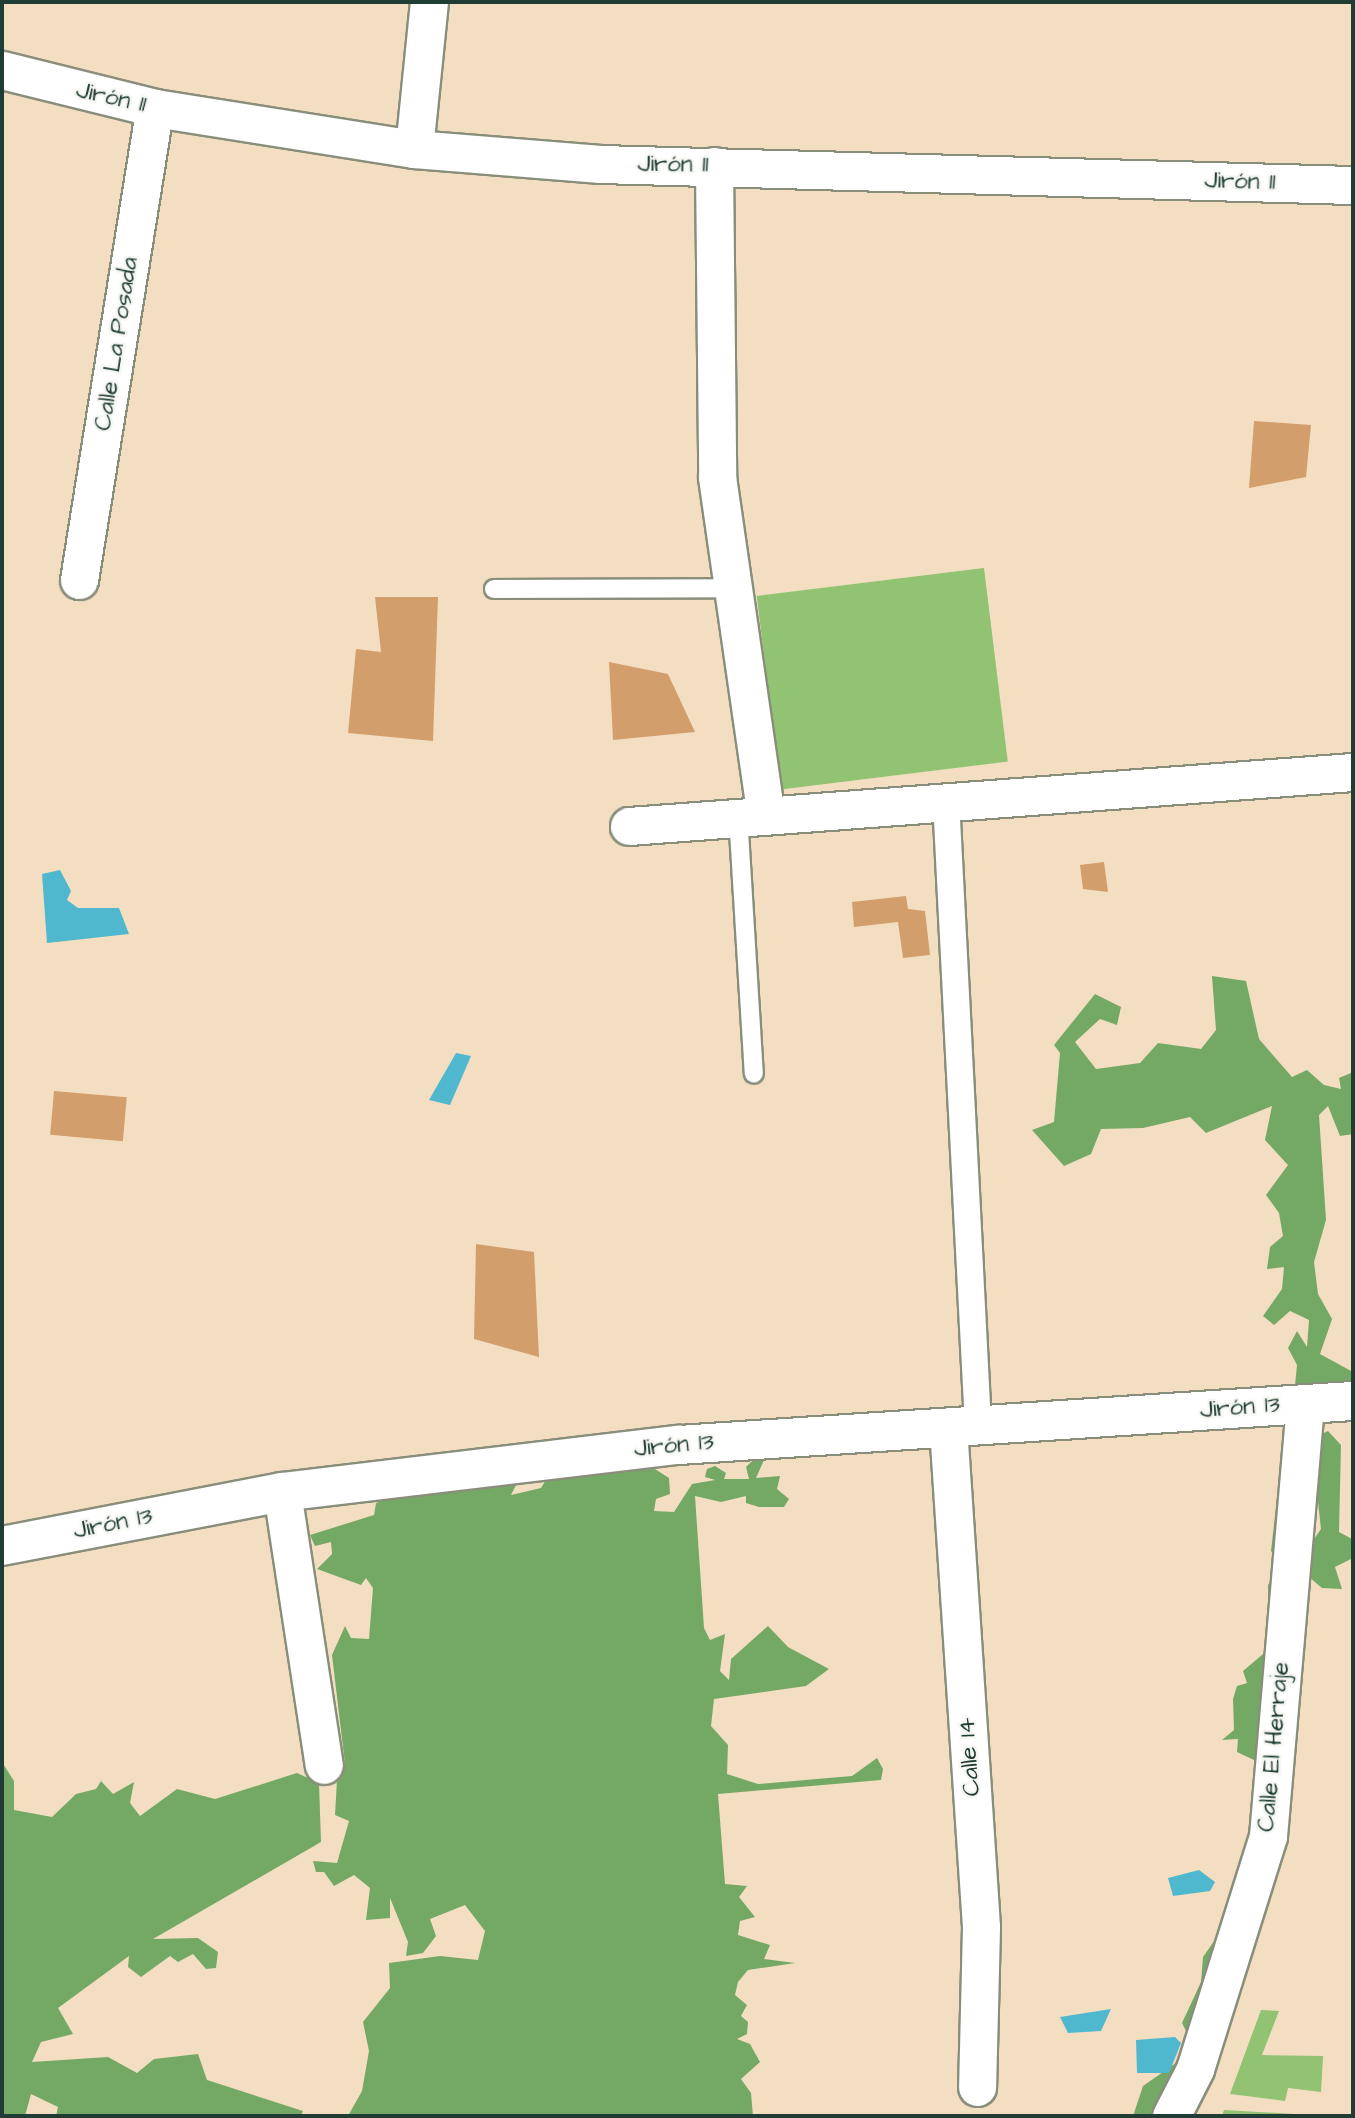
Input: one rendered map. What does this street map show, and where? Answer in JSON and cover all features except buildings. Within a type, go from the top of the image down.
[{"type":"street","points":[[414,149],[429,2]]},
{"type":"street","name":"Jirón 11","points":[[2,71],[155,108],[414,149],[714,166],[1353,185]]},
{"type":"street","name":"Calle La Posada","points":[[79,580],[155,108]]},
{"type":"street","points":[[714,166],[717,477],[732,588],[751,813]]},
{"type":"street","points":[[629,827],[751,813],[1353,772]]},
{"type":"street","points":[[946,800],[963,1426]]},
{"type":"street","name":"Jirón 13","points":[[2,1546],[282,1492],[679,1444],[1353,1401]]},
{"type":"street","name":"Calle El Herraje","points":[[1171,2116],[1195,2069],[1268,1836],[1304,1404]]},
{"type":"street","name":"Calle 14","points":[[963,1426],[981,1927],[977,2087]]},
{"type":"street","points":[[282,1492],[324,1765]]},
{"type":"lane","points":[[494,589],[732,588]]},
{"type":"lane","points":[[751,813],[754,1074]]},
{"type":"green space","points":[[984,568],[1008,762],[780,789],[757,596]]},
{"type":"green space","points":[[1212,976],[1246,981],[1259,1039],[1292,1077],[1307,1070],[1324,1085],[1341,1089],[1339,1078],[1353,1072],[1353,1134],[1340,1136],[1328,1106],[1319,1115],[1326,1220],[1314,1262],[1318,1294],[1332,1319],[1320,1354],[1353,1372],[1353,1385],[1295,1385],[1297,1365],[1288,1348],[1297,1331],[1307,1347],[1309,1320],[1290,1311],[1274,1325],[1263,1316],[1282,1289],[1284,1267],[1267,1269],[1270,1247],[1283,1236],[1279,1213],[1266,1195],[1288,1165],[1265,1140],[1272,1106],[1206,1133],[1190,1117],[1143,1128],[1101,1129],[1091,1154],[1064,1166],[1032,1130],[1054,1122],[1060,1053],[1054,1045],[1095,994],[1121,1007],[1117,1025],[1100,1019],[1075,1042],[1096,1069],[1140,1063],[1158,1043],[1201,1049],[1216,1030]]},
{"type":"green space","points":[[1328,1431],[1341,1445],[1339,1532],[1352,1539],[1353,1558],[1335,1567],[1342,1589],[1322,1588],[1309,1577],[1307,1549],[1321,1529],[1311,1439]]},
{"type":"green space","points":[[1283,1445],[1296,1450],[1287,1562],[1268,1758],[1256,1761],[1237,1752],[1238,1739],[1222,1740],[1234,1730],[1233,1699],[1237,1686],[1247,1683],[1243,1671],[1269,1649],[1268,1585],[1283,1565],[1271,1551]]},
{"type":"green space","points":[[753,1460],[764,1460],[756,1478],[780,1476],[777,1489],[789,1499],[784,1507],[759,1507],[746,1503],[746,1496],[721,1502],[695,1496],[704,1628],[710,1640],[725,1634],[720,1671],[729,1680],[731,1659],[768,1626],[788,1647],[829,1669],[806,1686],[714,1699],[711,1726],[728,1745],[727,1774],[758,1784],[852,1776],[877,1758],[883,1769],[881,1780],[718,1794],[725,1884],[747,1886],[739,1897],[755,1917],[740,1921],[738,1935],[770,1945],[764,1959],[795,1963],[748,1970],[738,1982],[735,1995],[747,2005],[741,2016],[748,2022],[747,2034],[737,2039],[750,2044],[760,2062],[741,2079],[751,2093],[753,2116],[348,2116],[362,2091],[369,2051],[363,2022],[390,1988],[389,1963],[440,1956],[478,1960],[485,1931],[465,1905],[430,1919],[436,1936],[423,1953],[406,1956],[408,1942],[390,1898],[390,1918],[366,1920],[370,1888],[354,1875],[334,1886],[324,1872],[316,1872],[313,1861],[337,1863],[349,1821],[335,1815],[337,1780],[345,1764],[332,1655],[345,1626],[351,1638],[369,1639],[373,1588],[366,1578],[361,1585],[317,1569],[332,1554],[331,1542],[315,1546],[310,1535],[374,1515],[376,1503],[424,1485],[506,1474],[516,1485],[511,1495],[541,1488],[550,1473],[655,1469],[669,1478],[670,1494],[656,1499],[654,1511],[674,1512],[692,1484],[715,1480],[705,1477],[707,1469],[715,1466],[726,1473],[724,1479],[749,1479],[746,1467]]},
{"type":"green space","points":[[2,1762],[14,1781],[14,1810],[52,1817],[76,1794],[96,1789],[101,1781],[113,1794],[134,1782],[130,1803],[140,1816],[177,1789],[215,1799],[297,1773],[319,1783],[321,1842],[153,1939],[198,1938],[218,1952],[216,1968],[206,1969],[193,1954],[178,1962],[170,1956],[141,1977],[128,1967],[129,1956],[58,2008],[73,2034],[41,2042],[32,2062],[108,2057],[137,2073],[154,2059],[198,2054],[207,2080],[303,2111],[301,2116],[56,2116],[58,2107],[31,2094],[25,2116],[2,2116]]},
{"type":"green space","points":[[1265,1788],[1260,1835],[1189,2068],[1161,2116],[1133,2116],[1143,2086],[1183,2058],[1189,2037],[1182,2023],[1201,1982],[1203,1957],[1228,1921],[1250,1840],[1253,1796]]},
{"type":"green space","points":[[1261,2010],[1279,2011],[1262,2055],[1323,2056],[1321,2092],[1288,2088],[1285,2101],[1230,2094]]},
{"type":"green space","points":[[1224,2110],[1295,2114],[1296,2116],[1222,2116]]},
{"type":"water","points":[[60,870],[71,891],[67,900],[78,908],[119,908],[129,934],[47,943],[42,874]]},
{"type":"water","points":[[456,1053],[471,1056],[450,1105],[429,1100]]},
{"type":"water","points":[[1199,1870],[1215,1882],[1210,1891],[1173,1896],[1168,1878]]},
{"type":"water","points":[[1111,2009],[1101,2031],[1068,2033],[1060,2017]]},
{"type":"water","points":[[1175,2037],[1181,2043],[1169,2073],[1137,2073],[1136,2040]]}]
